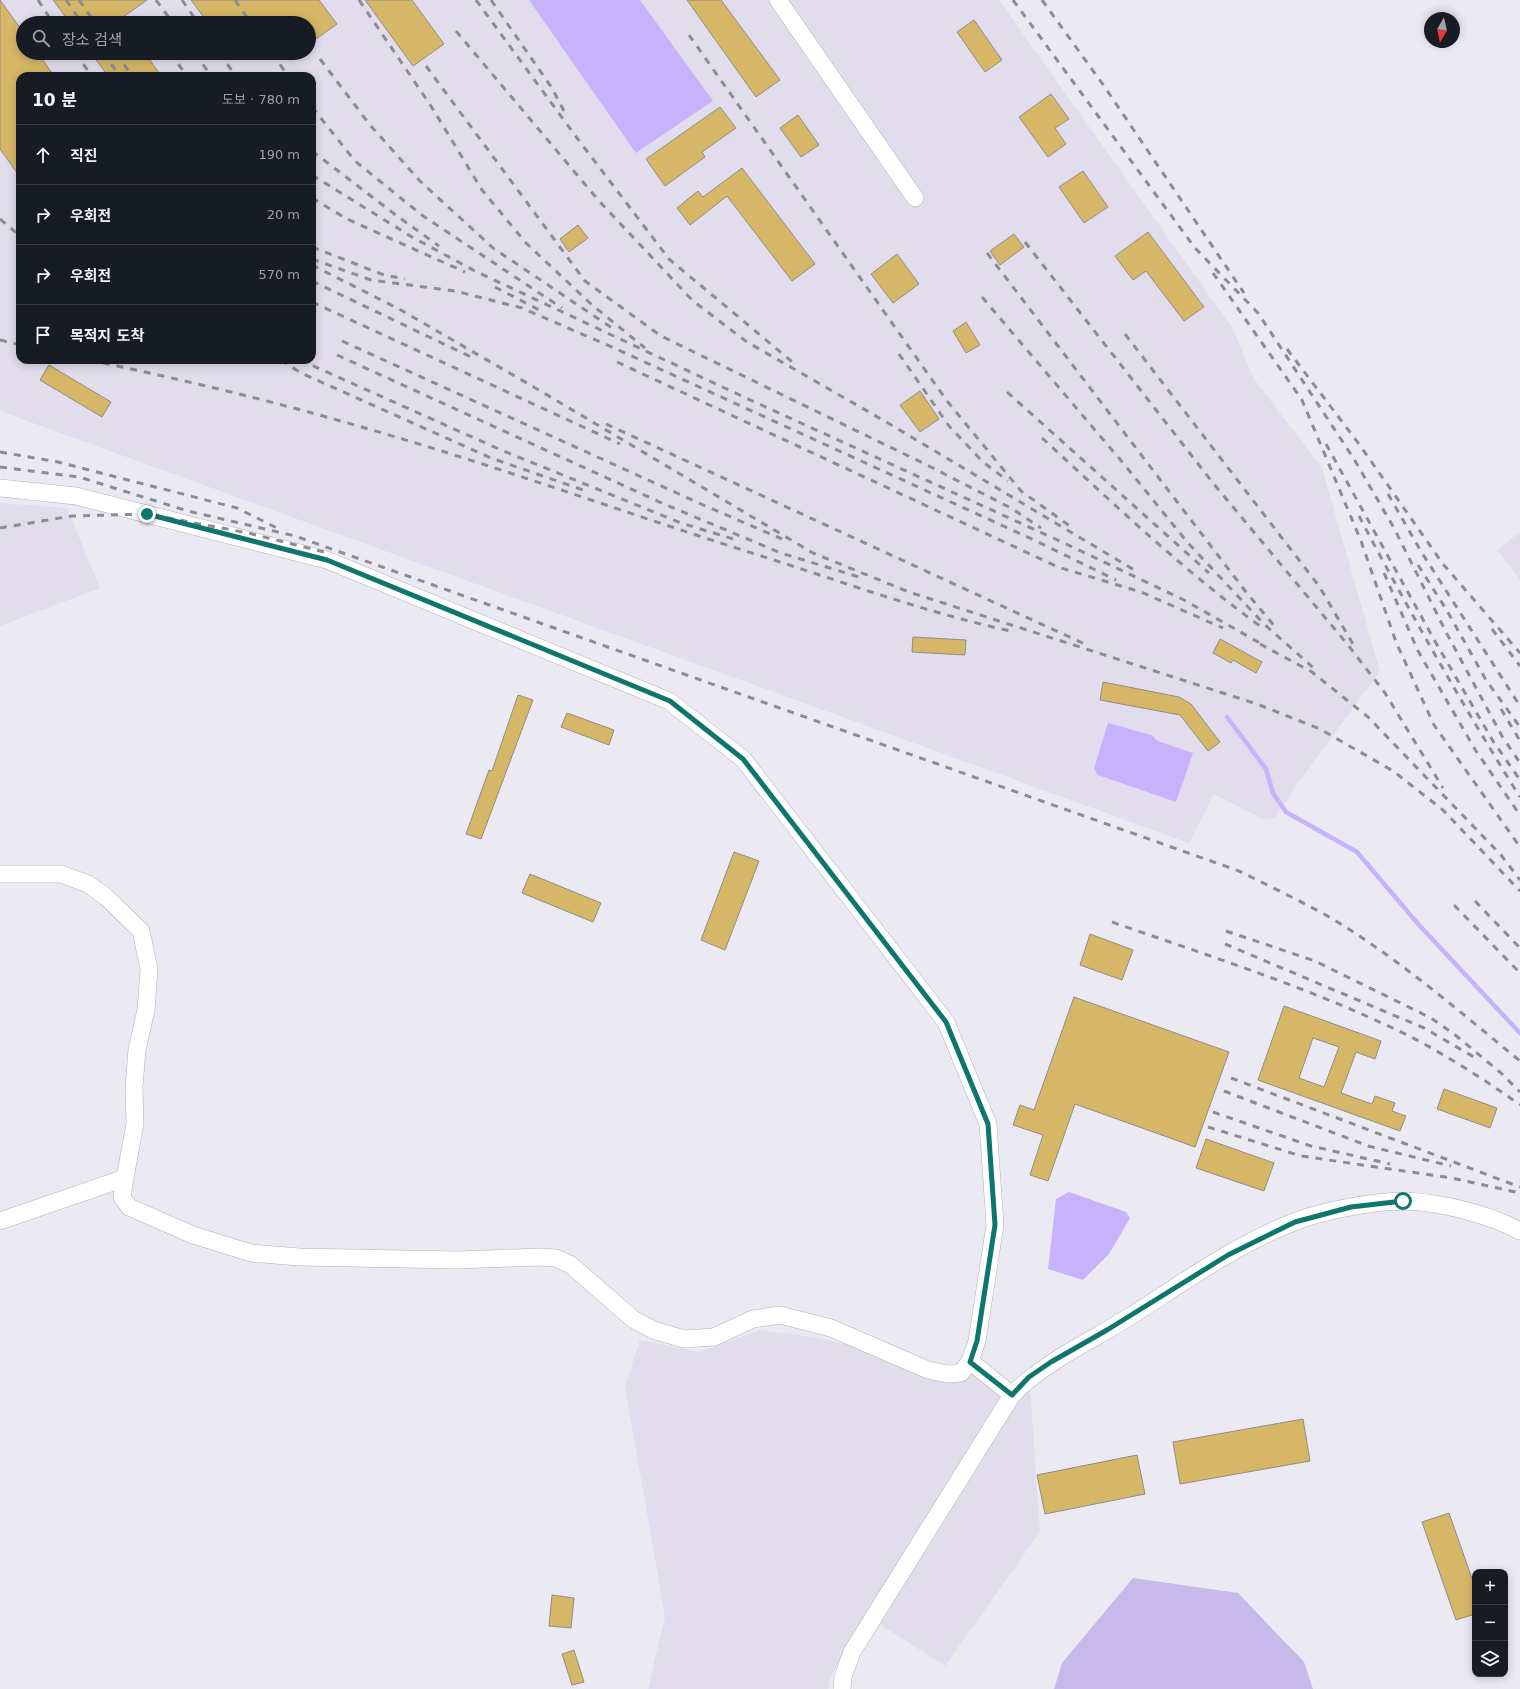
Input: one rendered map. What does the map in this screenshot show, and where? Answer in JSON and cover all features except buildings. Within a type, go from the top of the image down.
[{"type":"street","points":[[778,0],[915,198]]},
{"type":"street","points":[[0,488],[76,496],[327,560],[670,701],[743,759],[946,1022],[988,1124],[995,1225],[977,1341],[970,1362],[961,1373],[948,1374],[928,1370],[831,1328],[780,1315],[753,1319],[714,1337],[684,1338],[653,1330],[633,1319],[571,1265],[556,1258],[540,1257],[458,1260],[299,1257],[251,1252],[192,1235],[129,1207],[122,1197],[135,1124],[134,1087],[136,1057],[146,1010],[150,969],[141,931],[106,897],[88,884],[61,874],[0,874]]},
{"type":"street","points":[[0,1221],[125,1178]]},
{"type":"street","points":[[842,1689],[843,1677],[852,1652],[1012,1395],[1029,1377],[1051,1362],[1107,1330],[1228,1255],[1295,1222],[1351,1207],[1403,1201],[1443,1206],[1480,1215],[1520,1231]]},
{"type":"street","points":[[970,1362],[1012,1395]]},
{"type":"shaded area","points":[[0,0],[999,0],[1233,329],[1254,379],[1322,468],[1380,671],[1298,783],[1275,818],[1263,819],[1214,794],[1189,843],[0,411]]},
{"type":"shaded area","points":[[529,0],[640,0],[713,101],[636,153]]},
{"type":"shaded area","points":[[0,503],[67,508],[100,588],[0,626]]},
{"type":"shaded area","points":[[1520,532],[1520,580],[1497,550]]},
{"type":"shaded area","points":[[1108,723],[1151,735],[1158,741],[1193,753],[1176,802],[1098,775],[1094,768]]},
{"type":"shaded area","points":[[1069,1192],[1126,1212],[1130,1218],[1109,1254],[1083,1280],[1048,1269],[1056,1199]]},
{"type":"shaded area","points":[[760,1330],[819,1338],[1030,1387],[1040,1532],[945,1666],[867,1616],[830,1678],[828,1689],[648,1689],[665,1617],[625,1386],[640,1340],[700,1352]]},
{"type":"shaded area","points":[[1133,1578],[1238,1593],[1304,1662],[1313,1689],[1054,1689],[1062,1663]]},
{"type":"waterway","points":[[1227,717],[1266,769],[1273,793],[1286,812],[1357,852],[1419,925],[1520,1033]]},
{"type":"railway","points":[[38,0],[48,16]]},
{"type":"railway","points":[[66,0],[77,16]]},
{"type":"railway","points":[[79,0],[90,16]]},
{"type":"railway","points":[[156,0],[168,16]]},
{"type":"railway","points":[[182,0],[193,16]]},
{"type":"railway","points":[[235,0],[246,16]]},
{"type":"railway","points":[[359,0],[431,106],[482,190],[526,243],[591,304],[645,348]]},
{"type":"railway","points":[[476,0],[577,138],[669,259],[796,365]]},
{"type":"railway","points":[[491,0],[552,88],[567,117]]},
{"type":"railway","points":[[1013,0],[1195,248],[1258,313],[1354,459],[1394,528],[1447,634],[1502,736],[1520,763]]},
{"type":"railway","points":[[1042,0],[1104,86],[1244,293]]},
{"type":"railway","points":[[456,31],[599,201],[693,301],[747,342],[888,423],[1136,571]]},
{"type":"railway","points":[[689,35],[947,401],[1021,491],[1074,529]]},
{"type":"railway","points":[[320,59],[370,125],[420,181],[493,248],[615,330]]},
{"type":"railway","points":[[80,60],[89,72]]},
{"type":"railway","points":[[108,60],[117,72]]},
{"type":"railway","points":[[121,60],[129,72]]},
{"type":"railway","points":[[175,60],[184,72]]},
{"type":"railway","points":[[200,60],[208,72]]},
{"type":"railway","points":[[224,60],[233,72]]},
{"type":"railway","points":[[277,60],[285,72]]},
{"type":"railway","points":[[426,66],[585,281],[661,336],[925,464],[1011,508],[1041,528]]},
{"type":"railway","points":[[316,112],[355,161],[423,216],[562,308]]},
{"type":"railway","points":[[316,154],[439,246]]},
{"type":"railway","points":[[316,177],[412,237],[475,271],[746,398],[1064,543],[1184,600],[1265,646]]},
{"type":"railway","points":[[316,200],[347,219],[465,272]]},
{"type":"railway","points":[[0,219],[16,233]]},
{"type":"railway","points":[[1025,242],[1213,483],[1348,645],[1385,693],[1443,788]]},
{"type":"railway","points":[[316,249],[384,275],[405,279]]},
{"type":"railway","points":[[987,253],[1246,592],[1276,628]]},
{"type":"railway","points":[[316,260],[371,280],[455,291],[522,308],[614,348],[1034,540],[1116,580]]},
{"type":"railway","points":[[316,267],[399,309],[813,553],[909,592],[1257,704],[1320,729],[1393,771],[1443,810],[1520,891]]},
{"type":"railway","points":[[1213,273],[1302,400],[1361,541],[1396,642],[1434,725],[1520,847]]},
{"type":"railway","points":[[316,283],[471,357]]},
{"type":"railway","points":[[495,287],[543,312]]},
{"type":"railway","points":[[982,297],[1123,463],[1188,543],[1264,624],[1317,671]]},
{"type":"railway","points":[[316,304],[620,444]]},
{"type":"railway","points":[[1125,334],[1319,586],[1353,644]]},
{"type":"railway","points":[[0,340],[16,344]]},
{"type":"railway","points":[[342,341],[701,504],[782,539]]},
{"type":"railway","points":[[1287,349],[1359,444],[1443,564],[1520,653]]},
{"type":"railway","points":[[899,354],[949,426],[983,462],[1008,481]]},
{"type":"railway","points":[[337,355],[664,504],[781,553],[859,577]]},
{"type":"railway","points":[[617,362],[1058,567],[1141,592],[1223,628]]},
{"type":"railway","points":[[108,364],[191,382],[325,416],[507,472],[884,596],[949,616],[1015,632]]},
{"type":"railway","points":[[287,364],[301,373],[491,458],[586,491]]},
{"type":"railway","points":[[309,364],[501,450],[681,523],[740,541]]},
{"type":"railway","points":[[1007,392],[1209,573]]},
{"type":"railway","points":[[606,424],[1089,646]]},
{"type":"railway","points":[[1042,438],[1178,561],[1264,629]]},
{"type":"railway","points":[[1326,444],[1436,643],[1493,741],[1520,780]]},
{"type":"railway","points":[[0,452],[58,462],[237,508],[279,529]]},
{"type":"railway","points":[[0,467],[79,477],[188,511],[295,536],[1239,871],[1320,912],[1356,934],[1405,968],[1520,1061]]},
{"type":"railway","points":[[1388,494],[1422,553],[1520,706]]},
{"type":"railway","points":[[0,528],[72,516],[147,514],[248,533],[324,552]]},
{"type":"railway","points":[[1359,516],[1437,658],[1520,797]]},
{"type":"railway","points":[[1418,565],[1446,609],[1486,680],[1520,727]]},
{"type":"railway","points":[[1384,573],[1418,651],[1476,751],[1520,815]]},
{"type":"railway","points":[[1492,629],[1520,666]]},
{"type":"railway","points":[[1260,644],[1312,672],[1368,717],[1501,855],[1520,880]]},
{"type":"railway","points":[[1501,709],[1520,741]]},
{"type":"railway","points":[[1475,901],[1520,948]]},
{"type":"railway","points":[[1454,905],[1520,973]]},
{"type":"railway","points":[[1112,922],[1262,974],[1337,1003],[1373,1019],[1409,1036],[1452,1060],[1480,1077],[1520,1105]]},
{"type":"railway","points":[[1226,931],[1315,961],[1431,1018],[1454,1034],[1501,1073],[1520,1092]]},
{"type":"railway","points":[[1225,944],[1424,1028],[1479,1060]]},
{"type":"railway","points":[[1231,1078],[1520,1187]]},
{"type":"railway","points":[[1224,1091],[1368,1146],[1451,1166]]},
{"type":"railway","points":[[1213,1112],[1311,1146],[1390,1164]]},
{"type":"railway","points":[[1208,1127],[1301,1156],[1452,1178],[1520,1193]]},
{"type":"route","points":[[147,514],[327,560],[670,701],[743,759],[946,1022],[988,1124],[995,1225],[985,1301],[977,1341],[970,1362],[1012,1395],[1029,1377],[1051,1362],[1107,1330],[1228,1255],[1295,1222],[1351,1207],[1403,1201]]}]
